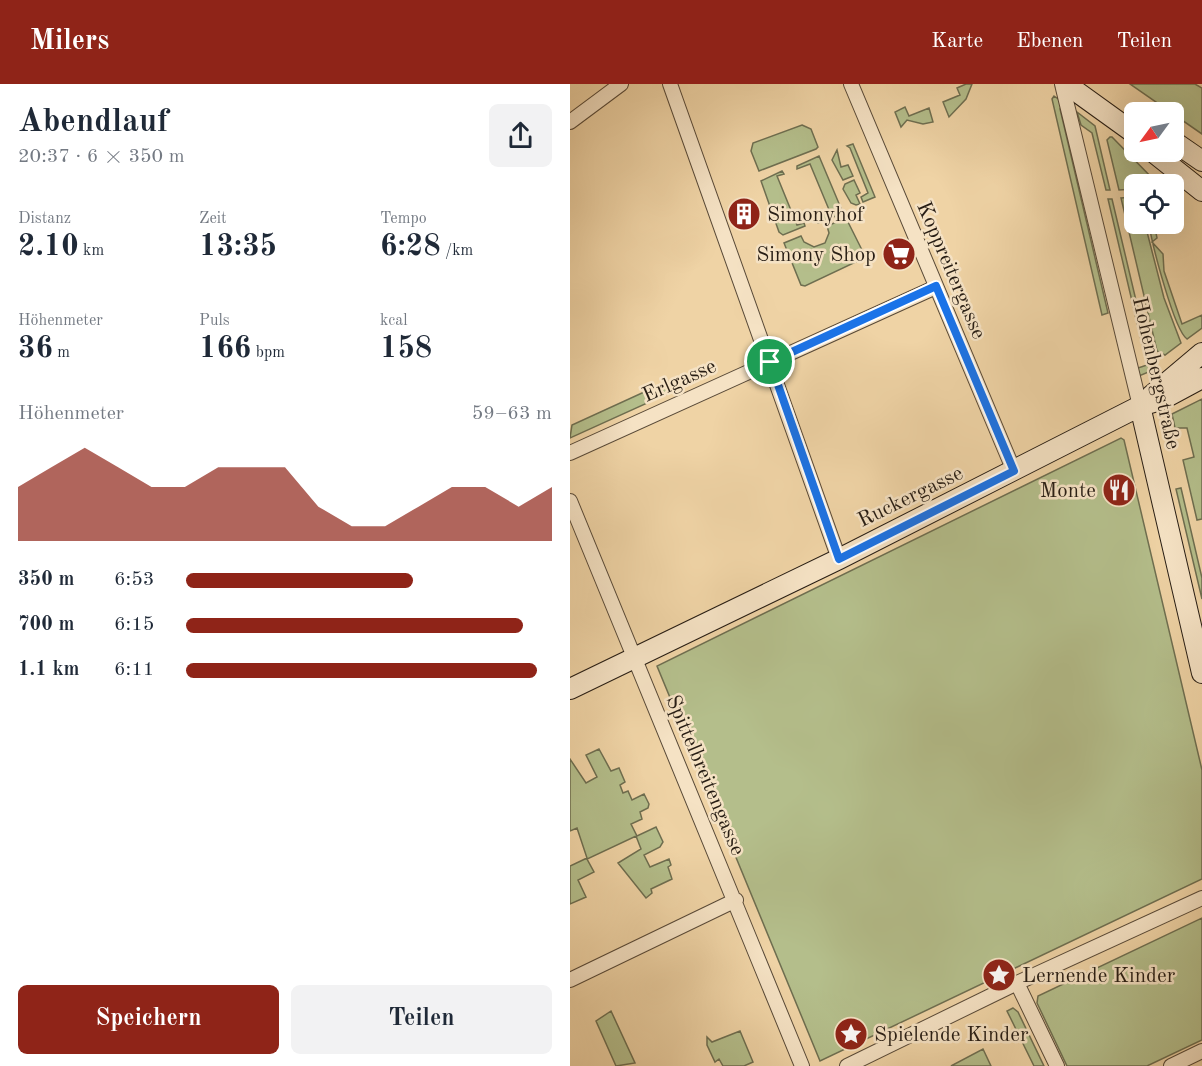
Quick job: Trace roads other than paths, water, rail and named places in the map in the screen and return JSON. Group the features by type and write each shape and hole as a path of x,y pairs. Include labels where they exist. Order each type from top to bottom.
{"main road":[{"path":"1064,84 1124,126"},
{"path":"1089,84 1124,108"},
{"path":"1184,149 1202,161"},
{"path":"1166,162 1202,191"},
{"name":"Ruckergasse","path":"1140,406 1202,353"},
{"name":"Ruckergasse","path":"570,689 839,559 1140,406 1161,400 1202,378"},
{"name":"Hohenbergstraße","path":"1140,406 1202,673"}],"street":[{"path":"570,122 621,84"},
{"path":"670,84 839,559"},
{"name":"Koppreitergasse","path":"851,84 1014,471"},
{"name":"Hohenbergstraße","path":"1064,84 1140,406"},
{"name":"Erlgasse","path":"570,453 936,286"},
{"name":"Spittelbreitengasse","path":"570,501 736,900 802,1066"},
{"path":"848,1066 1017,983 1202,898"},
{"path":"570,980 736,900"},
{"path":"1017,983 1057,1066"},
{"path":"1171,1066 1202,1051"}],"place":[{"name":"Simonyhof","path":"744,214"},
{"name":"Simony Shop","path":"899,254"},
{"name":"Monte","path":"1119,490"},
{"name":"Lernende Kinder","path":"999,975"},
{"name":"Spielende Kinder","path":"851,1034"}]}
